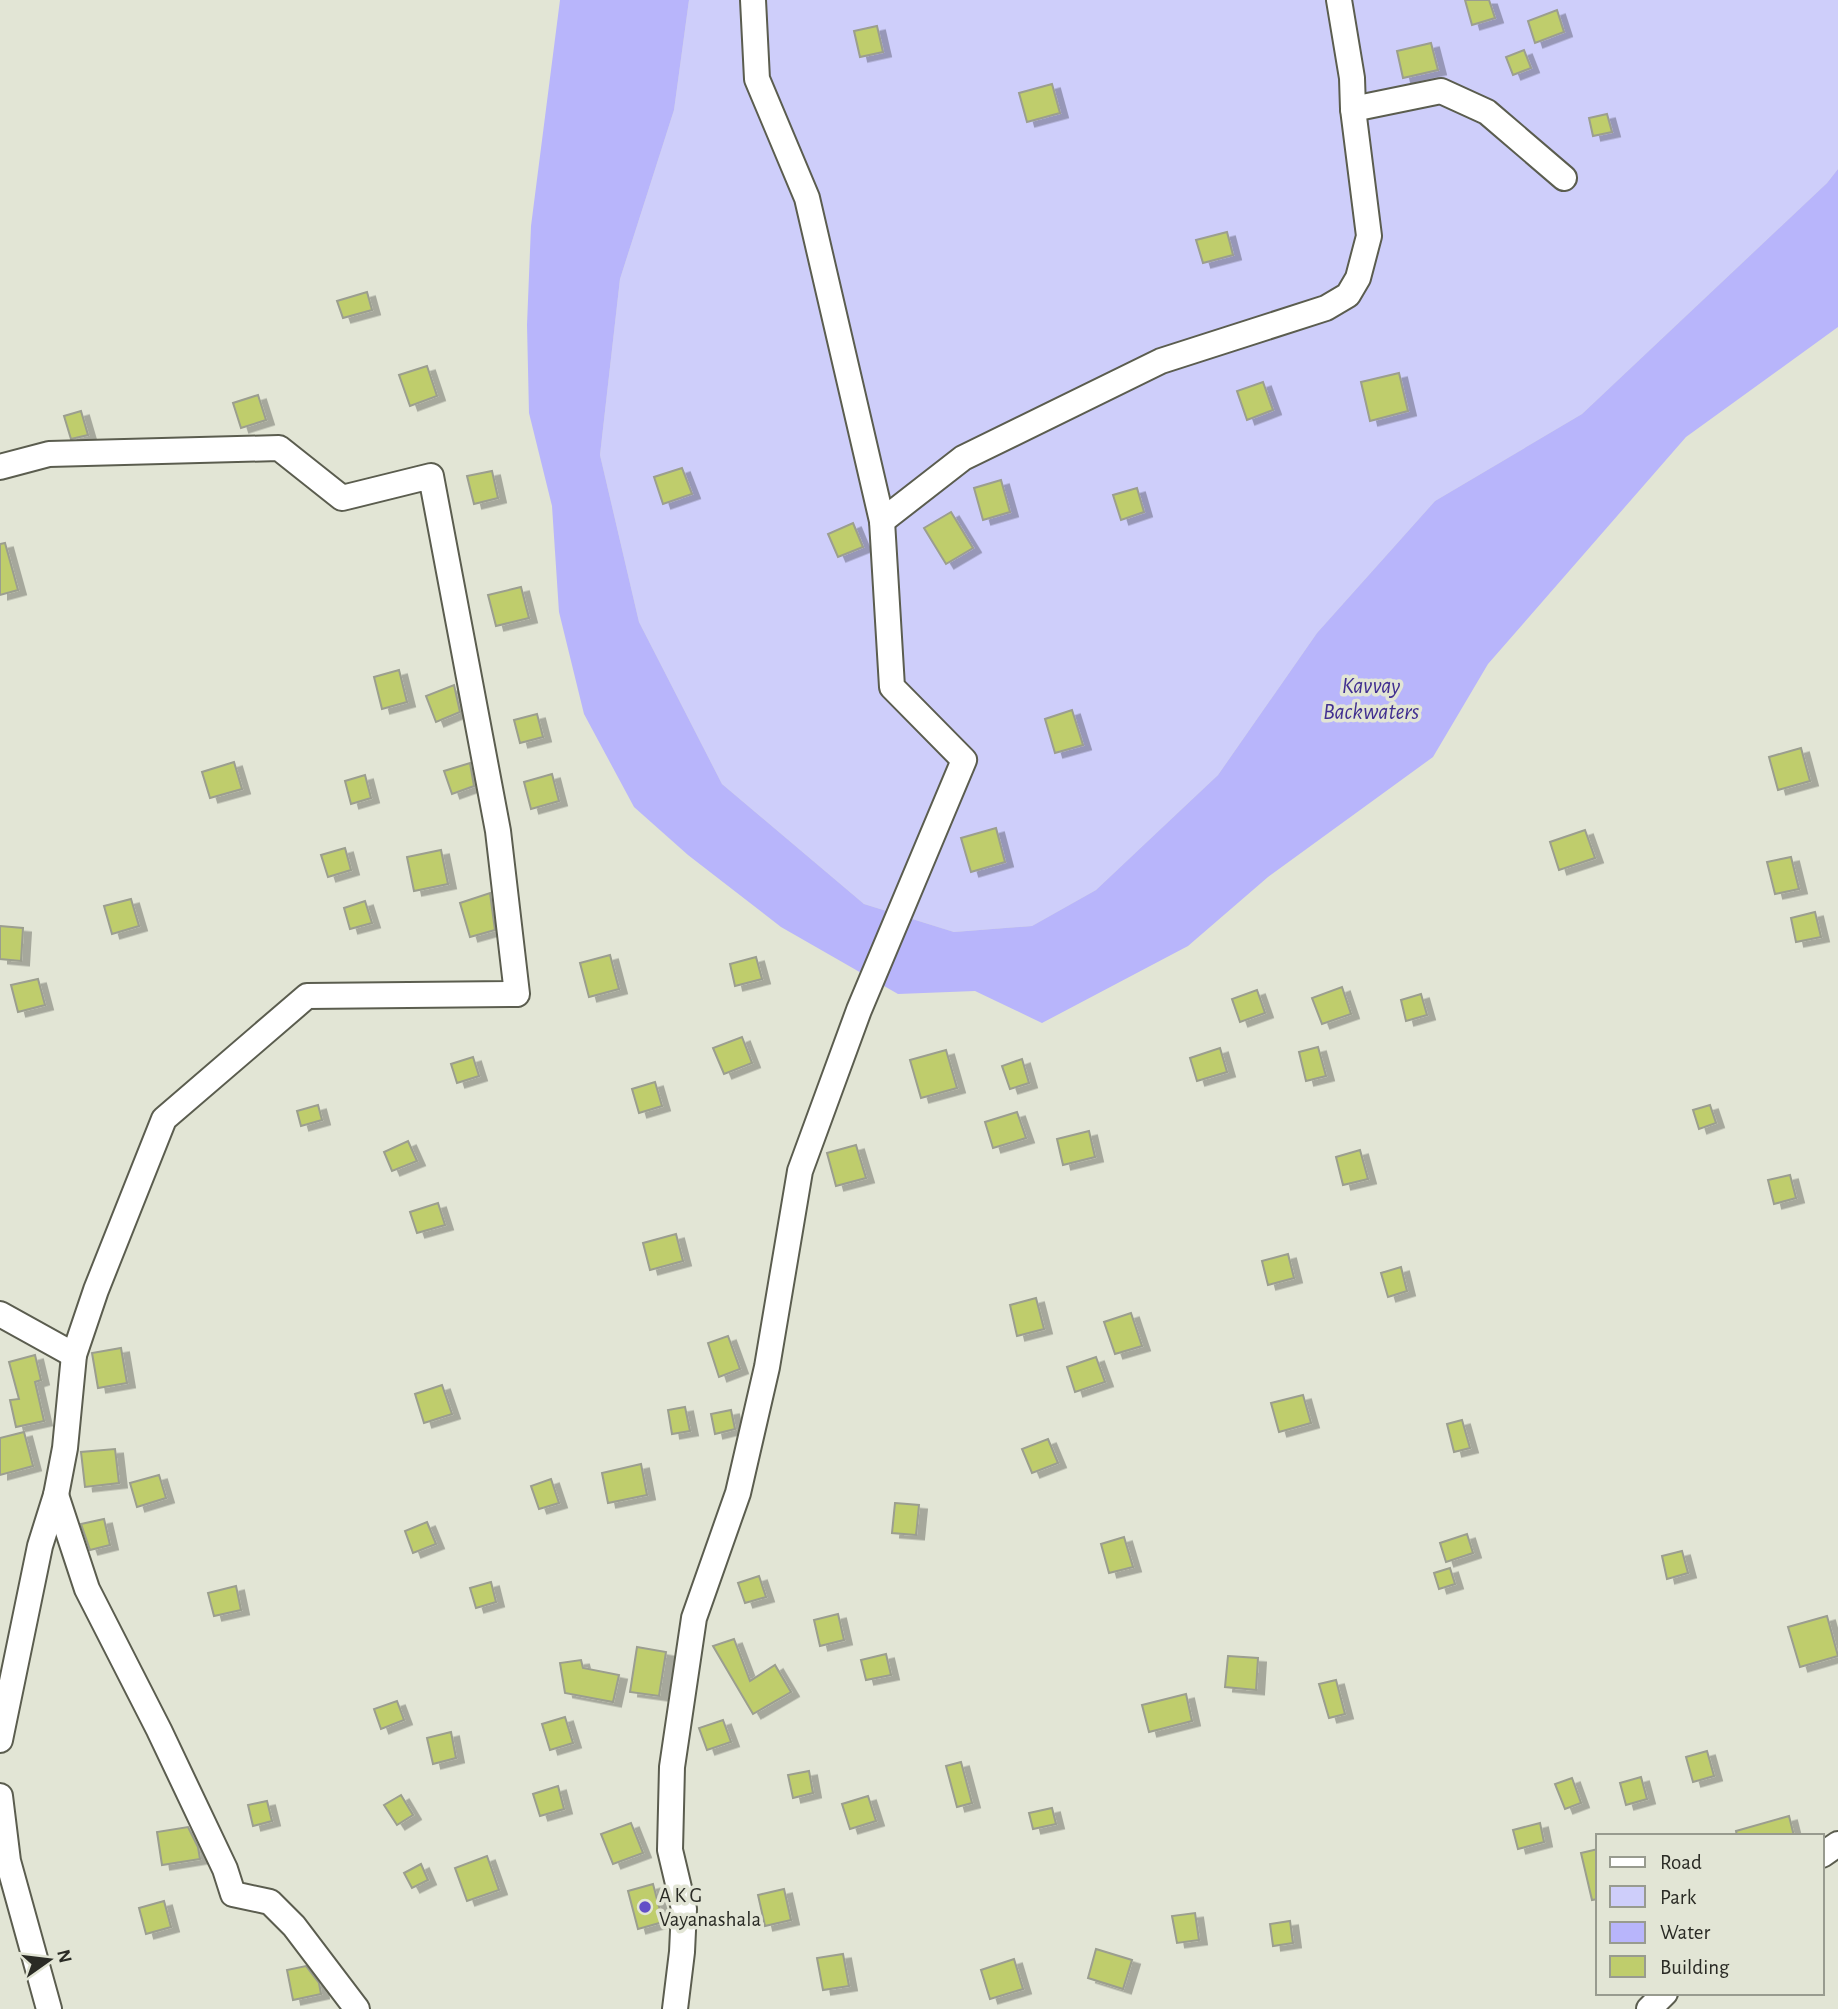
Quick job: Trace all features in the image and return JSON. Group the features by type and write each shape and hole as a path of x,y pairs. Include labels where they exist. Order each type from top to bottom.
{"street":[{"path":"675,2009 684,1909 670,1850 672,1767 694,1618 741,1480 767,1367 800,1171 859,1010 964,760 892,687 882,521 807,198 757,79 753,0"},
{"path":"882,521 963,458 1161,361 1326,308 1348,295 1358,278 1369,236 1353,109 1352,78 1339,0"},
{"path":"1353,109 1441,91 1487,112 1564,178"},
{"path":"0,467 49,454 279,448 342,498 431,476 498,831 517,994 307,996 164,1119 96,1290 74,1355 65,1448 56,1495 40,1546 0,1740"},
{"path":"0,1314 74,1355"},
{"path":"56,1495 87,1589 177,1768 225,1869 233,1894 270,1902 294,1926 357,2009"},
{"path":"0,1796 8,1861 49,2009"},
{"path":"1649,2009 1663,1995"}],"green space":[{"path":"689,0 1838,0 1838,169 1827,183 1582,414 1435,501 1317,633 1218,775 1096,890 1032,926 954,932 864,904 722,784 639,622 600,455 620,279 674,110"}],"water":[{"name":"Kavvay Backwaters","path":"560,0 689,0 674,110 620,279 600,455 639,622 722,784 864,904 954,932 1032,926 1096,890 1218,775 1317,633 1435,501 1582,414 1827,183 1838,169 1838,327 1686,437 1488,664 1433,757 1268,877 1188,946 1042,1023 975,991 898,994 781,927 688,855 634,807 584,714 559,612 552,506 529,413 527,325 531,226"}],"building":[{"path":"1465,0 1489,0 1495,18 1472,25"},
{"path":"1557,10 1564,32 1535,43 1528,21"},
{"path":"877,26 883,52 860,57 854,31"},
{"path":"1431,43 1438,70 1403,78 1397,51"},
{"path":"1524,50 1531,68 1513,75 1506,57"},
{"path":"1052,84 1060,113 1027,122 1019,93"},
{"path":"1607,114 1612,132 1593,136 1589,118"},
{"path":"1227,232 1233,255 1203,263 1196,240"},
{"path":"367,292 372,310 343,318 337,301"},
{"path":"427,366 437,396 410,406 399,375"},
{"path":"1399,373 1408,411 1370,421 1361,382"},
{"path":"1263,382 1273,410 1247,420 1237,391"},
{"path":"258,395 266,420 241,428 233,403"},
{"path":"81,411 88,435 71,439 64,416"},
{"path":"682,468 692,494 663,504 654,477"},
{"path":"492,471 498,498 474,504 467,476"},
{"path":"1001,480 1010,512 983,520 974,488"},
{"path":"1137,488 1144,512 1121,520 1113,495"},
{"path":"951,512 973,548 946,564 924,528"},
{"path":"853,523 863,547 838,557 828,534"},
{"path":"5,543 18,590 0,595 0,544"},
{"path":"521,587 529,618 496,626 488,595"},
{"path":"399,670 407,702 382,709 374,677"},
{"path":"454,685 460,712 436,722 426,696"},
{"path":"1072,710 1083,745 1055,753 1045,719"},
{"path":"537,714 543,737 520,743 514,720"},
{"path":"1801,748 1810,781 1778,790 1769,757"},
{"path":"234,762 242,789 210,798 202,772"},
{"path":"470,763 474,786 452,794 444,771"},
{"path":"552,774 559,801 531,809 524,782"},
{"path":"365,775 371,798 351,804 345,781"},
{"path":"996,828 1005,862 971,872 961,838"},
{"path":"1585,830 1595,858 1559,870 1550,842"},
{"path":"345,848 351,870 328,877 321,855"},
{"path":"441,850 448,884 414,891 407,857"},
{"path":"1791,857 1799,889 1775,894 1767,862"},
{"path":"490,893 495,930 470,937 460,903"},
{"path":"131,899 139,926 112,934 104,906"},
{"path":"365,901 372,923 350,929 344,908"},
{"path":"1815,912 1821,937 1796,942 1791,918"},
{"path":"0,926 23,928 21,961 0,959"},
{"path":"610,955 619,989 589,997 580,963"},
{"path":"756,957 762,979 735,986 730,964"},
{"path":"38,979 45,1005 18,1012 11,985"},
{"path":"1342,987 1351,1014 1322,1024 1312,998"},
{"path":"1257,990 1265,1013 1240,1022 1232,999"},
{"path":"1421,994 1427,1015 1406,1021 1401,1000"},
{"path":"742,1037 752,1063 724,1074 713,1048"},
{"path":"1318,1047 1326,1076 1306,1081 1299,1052"},
{"path":"1220,1048 1227,1072 1197,1081 1190,1058"},
{"path":"946,1050 957,1088 921,1098 910,1060"},
{"path":"473,1057 479,1076 457,1083 451,1064"},
{"path":"1022,1059 1029,1083 1010,1089 1002,1066"},
{"path":"655,1082 662,1106 639,1113 632,1089"},
{"path":"318,1105 322,1120 301,1126 297,1111"},
{"path":"1710,1105 1716,1123 1699,1129 1693,1110"},
{"path":"1017,1112 1026,1138 993,1148 985,1122"},
{"path":"1089,1131 1095,1157 1063,1165 1057,1139"},
{"path":"408,1141 417,1161 392,1171 384,1152"},
{"path":"856,1145 866,1178 836,1186 827,1153"},
{"path":"1360,1150 1368,1179 1343,1185 1336,1157"},
{"path":"1790,1175 1796,1198 1774,1204 1768,1180"},
{"path":"438,1203 445,1225 417,1233 410,1212"},
{"path":"676,1234 683,1261 650,1270 643,1243"},
{"path":"1288,1254 1294,1278 1268,1285 1262,1261"},
{"path":"1401,1267 1407,1291 1388,1297 1381,1273"},
{"path":"1036,1298 1044,1329 1017,1336 1010,1305"},
{"path":"1131,1313 1142,1346 1115,1354 1104,1322"},
{"path":"728,1336 740,1369 719,1377 708,1343"},
{"path":"121,1348 127,1383 98,1388 92,1353"},
{"path":"35,1355 41,1380 35,1382 44,1421 16,1427 10,1400 19,1399 9,1362"},
{"path":"1096,1357 1105,1382 1075,1392 1067,1367"},
{"path":"442,1385 452,1414 424,1423 415,1394"},
{"path":"1303,1395 1311,1423 1279,1432 1271,1403"},
{"path":"685,1407 690,1431 672,1434 668,1410"},
{"path":"731,1410 735,1429 715,1434 711,1414"},
{"path":"1462,1420 1470,1448 1454,1452 1447,1424"},
{"path":"24,1432 33,1466 0,1475 0,1438"},
{"path":"1048,1439 1058,1463 1032,1473 1022,1449"},
{"path":"115,1449 119,1483 85,1487 81,1452"},
{"path":"641,1464 647,1495 608,1503 602,1473"},
{"path":"159,1475 166,1498 137,1507 130,1483"},
{"path":"551,1479 559,1503 539,1509 531,1486"},
{"path":"895,1503 919,1505 916,1535 892,1533"},
{"path":"104,1519 110,1545 90,1550 81,1524"},
{"path":"427,1522 436,1544 413,1553 405,1531"},
{"path":"1467,1534 1473,1553 1446,1562 1440,1543"},
{"path":"1124,1537 1133,1567 1109,1573 1101,1544"},
{"path":"1682,1551 1688,1573 1667,1579 1662,1556"},
{"path":"1450,1568 1455,1584 1439,1589 1434,1573"},
{"path":"759,1576 766,1597 745,1603 738,1583"},
{"path":"491,1582 496,1602 476,1608 470,1588"},
{"path":"236,1586 241,1610 214,1616 208,1593"},
{"path":"838,1614 844,1640 820,1646 814,1620"},
{"path":"1827,1616 1838,1656 1800,1667 1788,1627"},
{"path":"734,1639 750,1681 775,1665 791,1692 753,1714 713,1646"},
{"path":"637,1647 666,1652 659,1696 630,1692"},
{"path":"886,1654 891,1675 866,1680 861,1660"},
{"path":"1228,1656 1258,1658 1256,1690 1225,1687"},
{"path":"581,1660 583,1668 619,1675 613,1702 565,1693 560,1663"},
{"path":"1336,1680 1345,1714 1329,1718 1319,1684"},
{"path":"1186,1694 1192,1721 1149,1732 1142,1705"},
{"path":"397,1701 404,1720 381,1729 374,1709"},
{"path":"565,1717 573,1743 550,1750 542,1724"},
{"path":"723,1720 731,1742 707,1750 699,1728"},
{"path":"451,1732 456,1758 433,1764 427,1738"},
{"path":"1707,1751 1714,1776 1693,1782 1686,1757"},
{"path":"961,1762 972,1803 957,1807 946,1766"},
{"path":"809,1771 813,1793 793,1798 788,1775"},
{"path":"1641,1777 1647,1799 1626,1805 1620,1783"},
{"path":"1572,1778 1581,1803 1565,1809 1555,1784"},
{"path":"558,1786 564,1809 540,1816 533,1794"},
{"path":"401,1795 413,1815 397,1825 384,1805"},
{"path":"868,1796 876,1821 850,1829 842,1804"},
{"path":"267,1801 272,1821 253,1826 248,1805"},
{"path":"1052,1808 1056,1824 1033,1829 1029,1813"},
{"path":"1789,1816 1794,1834 1737,1834 1736,1831"},
{"path":"631,1823 643,1853 613,1864 601,1834"},
{"path":"1540,1823 1544,1842 1518,1849 1513,1830"},
{"path":"188,1827 198,1847 200,1859 162,1865 157,1832"},
{"path":"1596,1849 1596,1899 1592,1900 1581,1853"},
{"path":"487,1856 499,1890 467,1901 455,1868"},
{"path":"421,1864 428,1880 412,1888 404,1873"},
{"name":"A K G Vayanashala","path":"653,1884 663,1922 638,1929 628,1891"},
{"path":"784,1889 791,1920 765,1926 758,1895"},
{"path":"164,1901 171,1927 146,1934 139,1908"},
{"path":"1195,1913 1199,1940 1177,1943 1172,1916"},
{"path":"1290,1921 1293,1943 1273,1946 1270,1924"},
{"path":"1096,1949 1132,1960 1123,1989 1088,1978"},
{"path":"843,1954 849,1986 823,1990 817,1958"},
{"path":"1014,1959 1023,1989 990,1999 981,1970"},
{"path":"306,1966 319,1983 321,1994 293,2000 287,1970"}],"place":[{"name":"A K G Vayanashala","path":"645,1907"}]}
